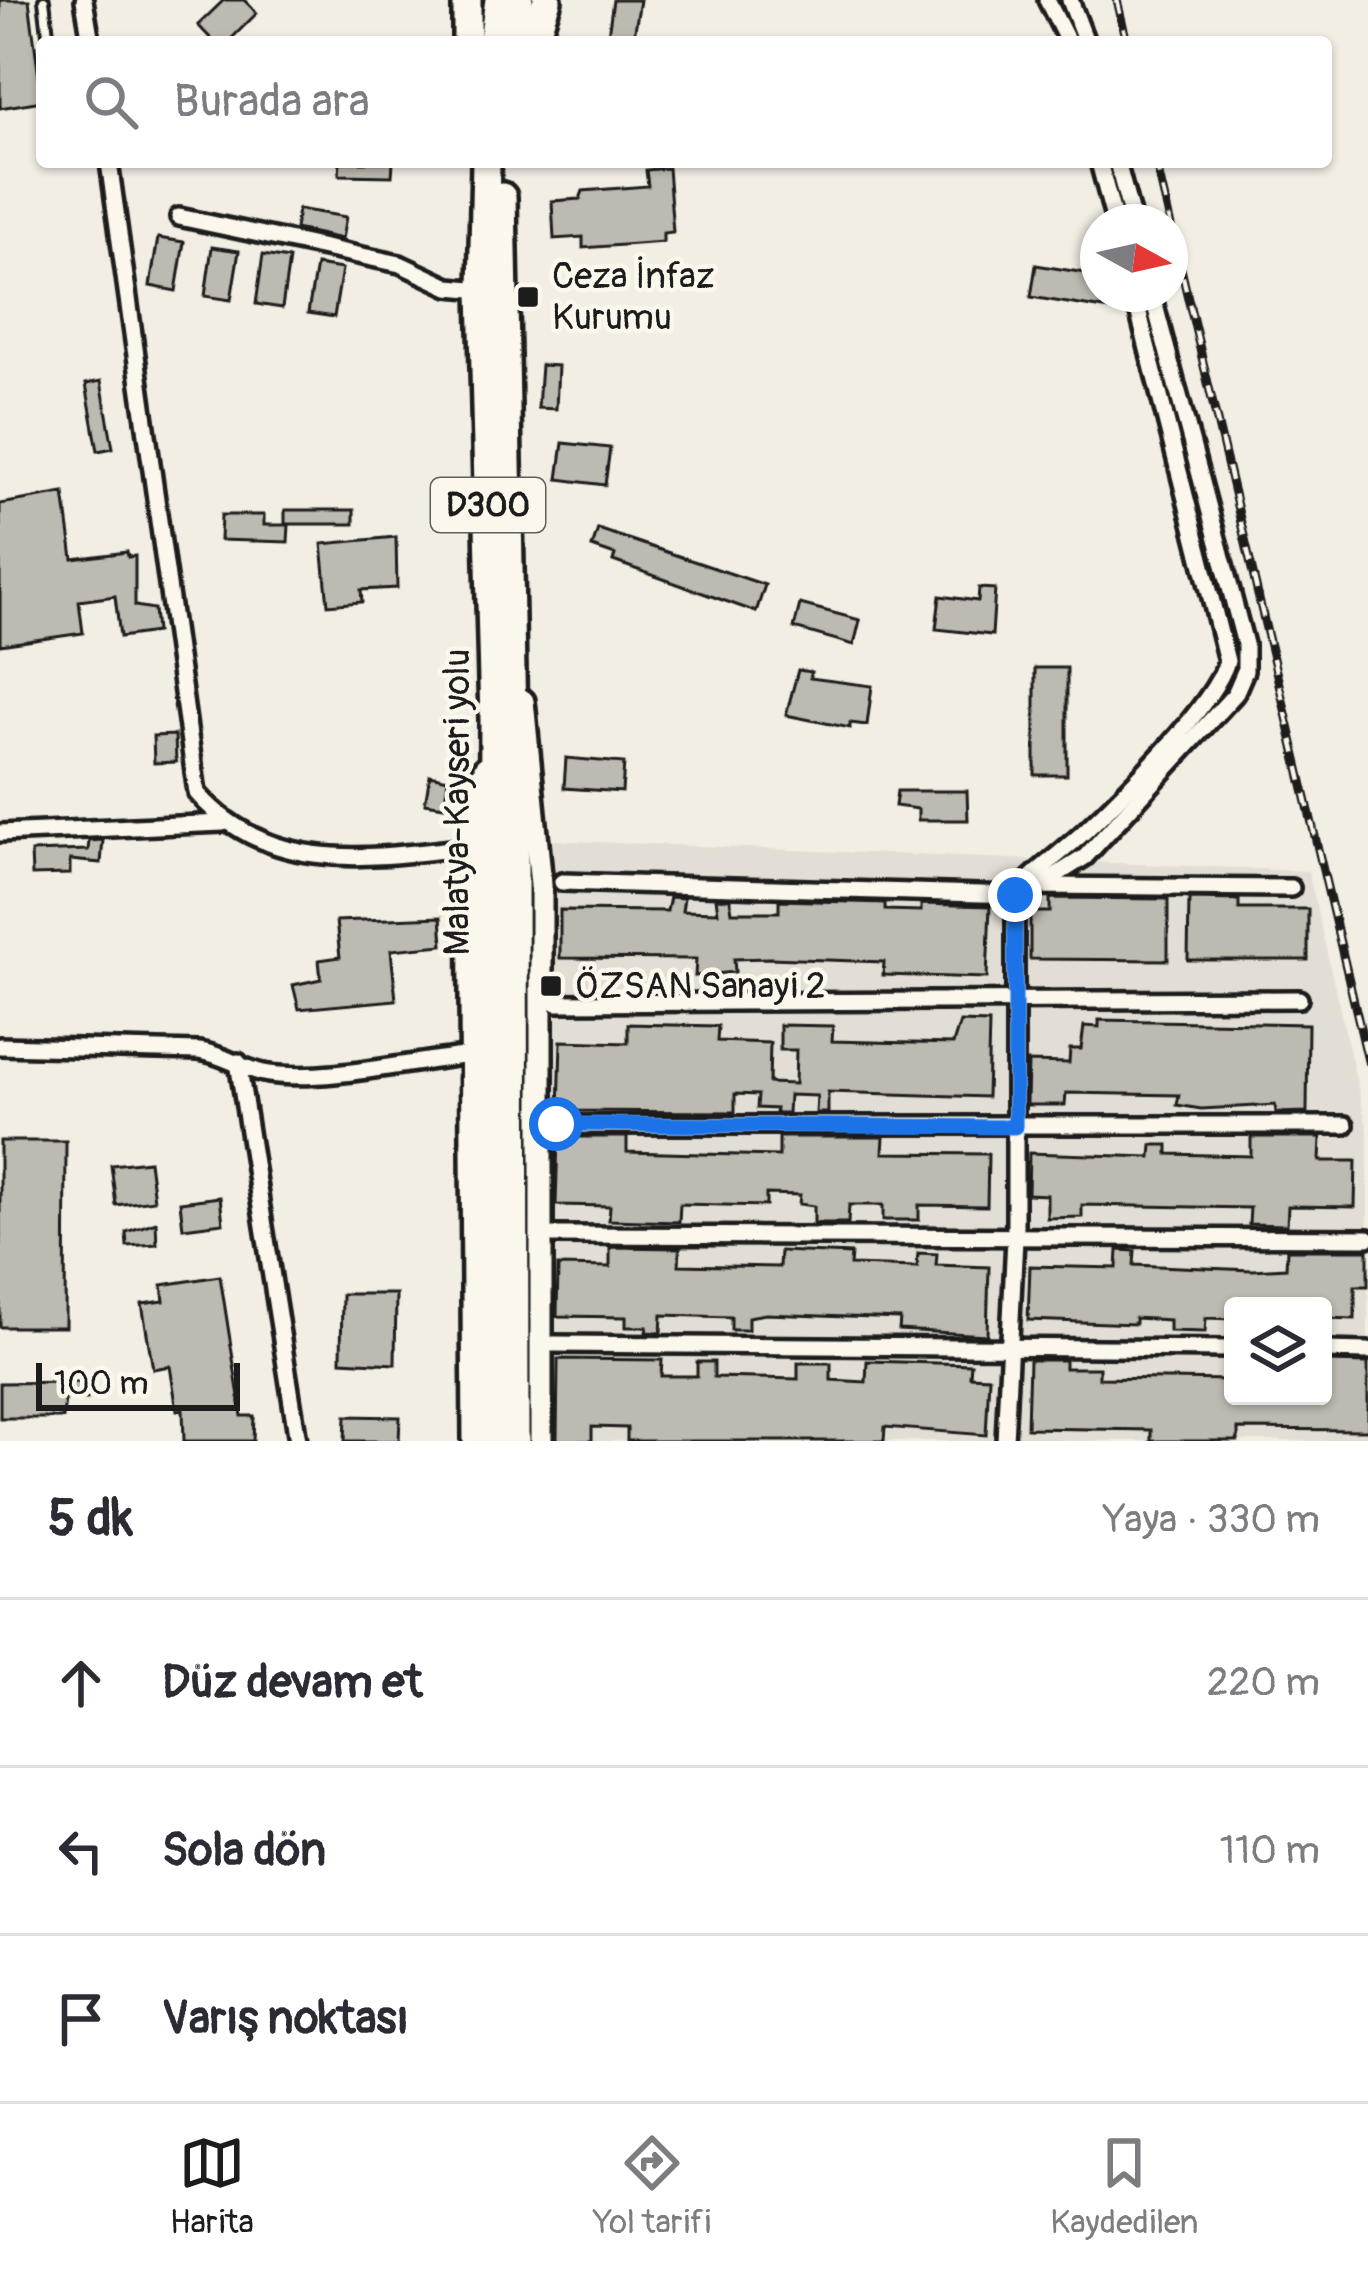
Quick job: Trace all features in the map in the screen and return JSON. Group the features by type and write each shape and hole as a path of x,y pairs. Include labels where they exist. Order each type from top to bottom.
{"highway":[{"path":"466,0 467,36"},
{"path":"494,36 499,0"},
{"path":"512,36 519,0"},
{"path":"535,36 547,0"},
{"path":"474,168 483,290"},
{"name":"Malatya-Kayseri yolu","path":"491,1441 494,720 483,290 499,168"},
{"name":"D300","path":"499,168 511,587 515,1441"}],"street":[{"path":"84,0 90,36"},
{"path":"1047,0 1065,36"},
{"path":"1070,0 1084,36"},
{"path":"110,168 158,491 187,752 197,793 223,824 275,849 297,854 392,855 470,847"},
{"path":"1102,168 1110,204"},
{"path":"1120,168 1128,204"},
{"path":"178,217 400,264 449,287 483,290"},
{"path":"1005,1441 1015,1238 1015,895 1032,874 1082,835 1200,708 1221,682 1228,661 1139,312"},
{"path":"562,882 1015,895 1040,886 1084,857 1138,804 1234,694 1245,671 1245,644 1157,312"},
{"path":"511,587 541,885 542,1441"},
{"path":"473,1441 470,847 494,720"},
{"path":"0,832 223,824"},
{"path":"1040,886 1292,889"},
{"path":"557,1003 1299,999"},
{"path":"0,1046 199,1051 286,1076 473,1054"},
{"path":"238,1062 298,1441"},
{"path":"556,1124 1345,1125"},
{"path":"553,1235 1368,1238"},
{"path":"553,1344 1224,1349"},
{"path":"1332,1350 1368,1351"}],"lane":[{"path":"44,0 48,36"}],"shaded area":[{"path":"549,840 1308,871 1368,1131 1368,1441 546,1441"}],"building":[{"path":"0,0 29,0 36,102 0,108"},
{"path":"224,0 244,0 257,13 234,36 208,36 198,25"},
{"path":"613,0 640,0 634,36 608,36"},
{"path":"340,168 393,168 392,176 339,175"},
{"path":"668,168 673,232 663,233 663,242 583,248 583,237 554,239 552,201 580,199 583,191 648,186 646,170"},
{"path":"298,209 346,217 342,239 295,229"},
{"path":"158,238 184,242 176,291 150,286"},
{"path":"212,247 239,251 231,300 205,296"},
{"path":"263,255 289,259 282,308 256,304"},
{"path":"316,265 342,269 334,317 308,313"},
{"path":"1036,265 1080,272 1080,305 1031,297"},
{"path":"541,365 558,366 556,409 538,408"},
{"path":"101,381 113,448 98,451 86,384"},
{"path":"563,443 610,448 605,485 558,479"},
{"path":"64,493 73,559 127,552 128,557 135,556 135,606 154,609 156,632 120,637 115,596 79,601 83,633 0,645 0,504"},
{"path":"285,510 354,510 354,524 285,524"},
{"path":"221,515 264,515 264,525 289,525 288,542 220,540"},
{"path":"598,529 765,585 756,612 613,561 615,555 592,547"},
{"path":"396,537 397,588 361,590 362,602 328,605 322,544"},
{"path":"979,588 995,589 992,635 936,629 940,596 978,601"},
{"path":"800,604 860,620 854,645 794,628"},
{"path":"1035,668 1067,668 1067,775 1035,775"},
{"path":"798,670 811,672 810,678 872,686 867,725 850,723 850,728 786,715"},
{"path":"175,735 176,762 154,763 153,736"},
{"path":"566,758 624,763 622,792 564,788"},
{"path":"430,775 448,779 444,806 425,803"},
{"path":"897,791 967,791 968,820 918,820 918,809 895,806"},
{"path":"103,840 101,863 70,860 70,874 32,875 31,852 88,850 89,841"},
{"path":"670,897 684,898 682,911 718,912 716,898 730,899 732,912 779,912 779,900 885,903 885,910 921,911 921,904 990,906 987,978 883,975 884,962 769,958 734,959 735,972 695,976 696,959 560,958 560,910 667,911"},
{"path":"1050,898 1168,899 1168,960 1030,959 1030,912 1050,912"},
{"path":"1189,899 1239,900 1239,909 1308,909 1308,960 1188,960"},
{"path":"441,917 443,945 391,950 396,1000 299,1009 293,985 321,979 319,960 340,957 336,921"},
{"path":"1099,1020 1308,1024 1307,1112 1276,1113 1275,1105 1201,1109 1177,1105 1179,1095 1066,1093 1065,1105 1027,1105 1028,1062 1069,1063 1070,1049 1081,1049 1084,1026 1099,1027"},
{"path":"960,1022 989,1023 987,1097 828,1092 828,1113 816,1113 817,1096 789,1095 788,1113 775,1113 776,1109 757,1108 758,1095 735,1094 735,1112 559,1111 561,1041 628,1043 628,1024 718,1026 717,1041 770,1043 769,1083 795,1084 796,1050 780,1050 780,1025 833,1026 832,1041 953,1044"},
{"path":"558,1137 627,1137 627,1152 779,1156 779,1137 884,1137 883,1153 988,1154 987,1206 919,1205 919,1220 883,1220 883,1205 849,1205 848,1223 814,1223 814,1206 799,1204 800,1195 766,1194 766,1206 680,1204 679,1222 609,1220 610,1206 556,1205"},
{"path":"1251,1137 1321,1137 1320,1161 1356,1161 1355,1207 1288,1206 1287,1225 1249,1224 1250,1208 1082,1205 1082,1217 1047,1218 1047,1195 1028,1194 1029,1153 1151,1157 1152,1145 1168,1145 1168,1154 1251,1156"},
{"path":"0,1141 66,1141 65,1327 0,1327"},
{"path":"149,1161 154,1200 116,1205 111,1165"},
{"path":"220,1197 223,1223 183,1228 180,1202"},
{"path":"156,1222 157,1244 127,1246 126,1232"},
{"path":"610,1247 680,1248 679,1265 779,1267 780,1251 851,1254 850,1265 917,1267 918,1253 937,1254 936,1265 989,1267 987,1335 899,1330 900,1319 766,1314 748,1317 748,1330 731,1330 731,1317 662,1315 661,1333 626,1327 626,1317 557,1316 558,1266 610,1267"},
{"path":"1118,1250 1135,1251 1134,1265 1252,1270 1286,1268 1287,1250 1368,1250 1368,1286 1355,1286 1355,1319 1332,1318 1332,1297 1224,1297 1224,1319 1206,1318 1205,1332 1169,1331 1169,1320 1135,1318 1135,1324 1028,1320 1030,1266 1117,1268"},
{"path":"220,1276 242,1416 254,1416 253,1441 184,1441 183,1409 177,1410 170,1366 153,1369 142,1304 164,1301 162,1285"},
{"path":"342,1294 396,1294 395,1364 341,1361"},
{"path":"558,1359 662,1360 661,1376 697,1376 697,1362 714,1362 714,1377 798,1379 798,1363 831,1363 831,1380 866,1382 867,1361 971,1364 970,1376 989,1377 986,1435 885,1427 884,1441 627,1441 627,1428 592,1427 592,1441 557,1441"},
{"path":"1029,1360 1065,1360 1065,1368 1099,1368 1099,1378 1224,1380 1224,1405 1332,1405 1332,1362 1368,1363 1368,1430 1238,1429 1238,1441 1151,1441 1151,1430 1027,1428"},
{"path":"0,1383 88,1383 87,1399 65,1398 63,1418 0,1418"},
{"path":"346,1416 400,1417 399,1441 345,1441"}],"railway":[{"path":"1117,0 1126,36"},
{"path":"1157,168 1166,204"},
{"path":"1188,298 1368,1061"}],"place":[{"name":"Ceza İnfaz Kurumu","path":"528,297"},
{"name":"ÖZSAN Sanayi 2","path":"551,986"}],"route":[{"path":"556,1124 1015,1127 1015,895"}]}
